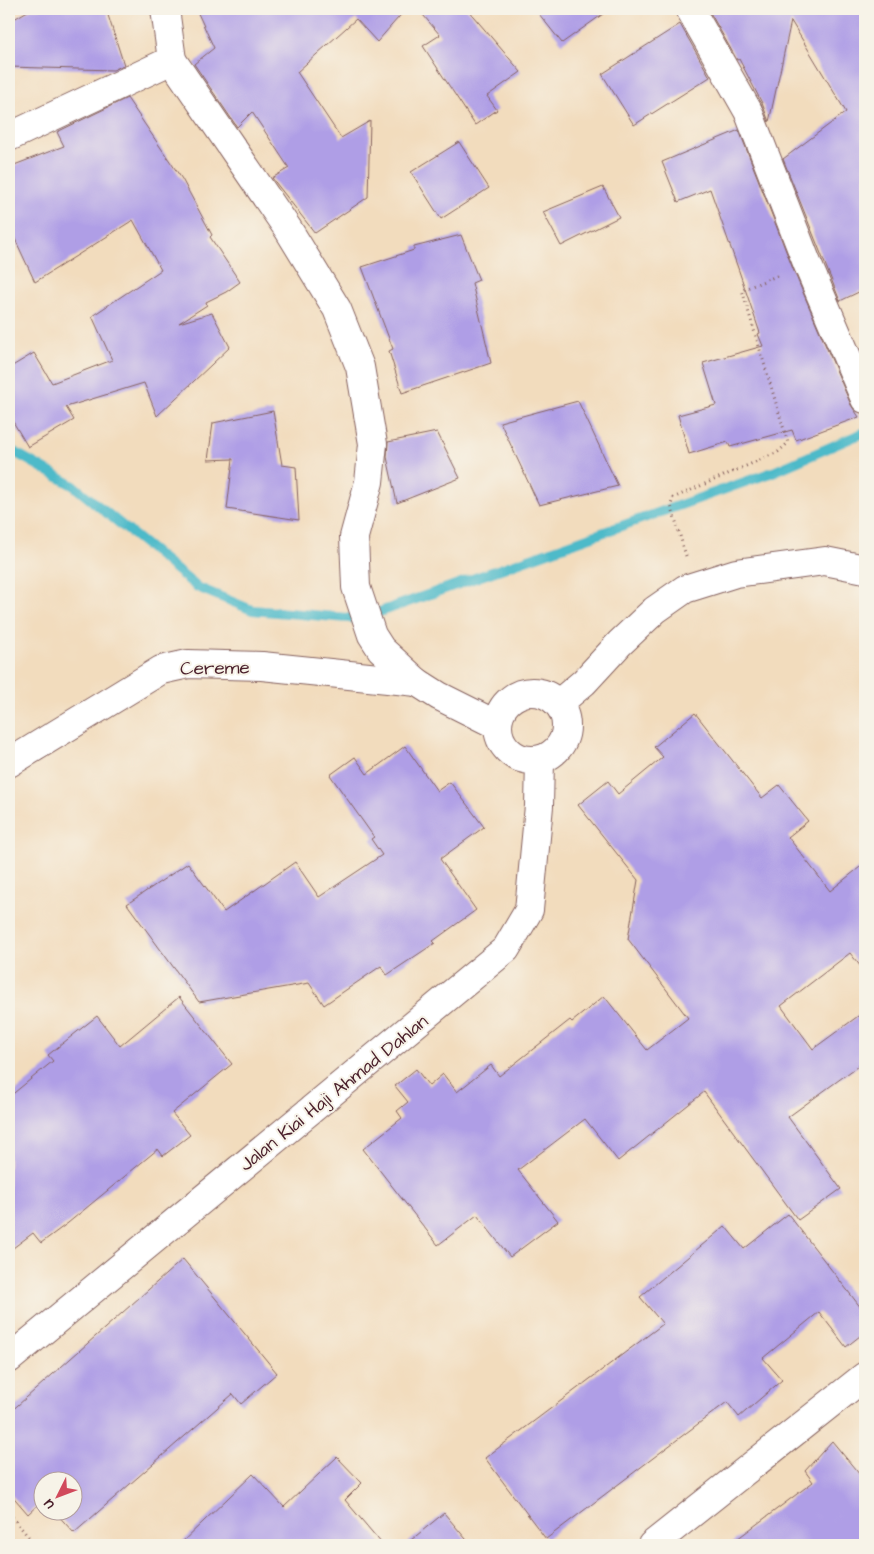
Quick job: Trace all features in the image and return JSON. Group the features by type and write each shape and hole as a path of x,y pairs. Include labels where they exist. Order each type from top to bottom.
{"street":[{"path":"165,9 172,60 288,229 337,309 360,367 373,444 369,482 354,537 356,587 372,634 381,649 417,682 438,696 498,724"},
{"path":"690,9 748,111 807,263 863,390"},
{"path":"9,137 172,60"},
{"path":"558,704 584,682 620,643 655,610 685,589 736,573 825,561 865,569"},
{"name":"Cereme","path":"13,751 161,670 188,664 298,669 417,682"},
{"path":"534,692 547,696 558,704 565,716 566,730 562,744 553,754 540,760 528,761 515,756 506,748 499,737 498,724 501,712 509,700 520,694 534,692"},
{"name":"Jalan Kiai Haji Ahmad Dahlan","path":"9,1358 506,950 529,910 539,806 540,760"},
{"path":"652,1545 865,1376"}],"path":[{"path":"683,546 671,505 673,498 778,452 788,443 742,290 807,263"},
{"path":"9,1513 35,1545"}],"building":[{"path":"31,9 106,9 124,65 113,70 9,67 9,22"},
{"path":"196,9 406,9 377,42 356,19 297,72 341,138 370,121 368,197 315,233 272,178 289,168 252,112 237,127 194,64 214,48"},
{"path":"418,9 467,9 521,72 487,96 497,110 475,125 423,46 440,35"},
{"path":"535,9 610,9 562,43"},
{"path":"708,9 865,9 865,289 840,301 783,159 846,112 791,21 769,122 762,103 739,59 737,60"},
{"path":"680,24 710,77 634,125 602,74"},
{"path":"127,98 182,179 212,235 210,237 240,282 226,292 206,302 207,305 179,323 212,313 230,347 157,416 144,383 66,407 74,420 28,447 9,415 9,368 34,353 52,383 112,360 92,316 161,270 133,220 35,282 9,226 9,167 64,146 57,132"},
{"path":"739,130 793,269 851,405 859,417 796,440 792,430 730,447 728,442 689,454 678,415 716,405 703,363 763,346 710,189 678,202 662,162"},
{"path":"459,142 489,188 441,219 411,172"},
{"path":"603,187 619,217 561,246 543,212"},
{"path":"461,235 479,280 472,283 491,363 402,393 389,351 393,349 362,267 414,250 414,247"},
{"path":"578,401 618,486 539,505 500,422"},
{"path":"273,411 282,465 296,467 299,520 227,509 233,459 208,460 213,423"},
{"path":"437,432 460,478 397,503 387,457 388,442"},
{"path":"695,713 762,798 779,785 808,821 788,837 830,891 865,863 865,972 850,953 781,1006 813,1049 865,1011 865,1061 788,1117 841,1189 798,1220 704,1092 618,1161 585,1119 518,1170 558,1221 510,1257 477,1215 438,1245 363,1149 402,1118 397,1111 408,1102 395,1086 416,1069 429,1086 443,1074 457,1092 491,1065 499,1076 570,1020 572,1022 604,996 647,1050 688,1018 628,939 638,880 578,805 608,781 618,794 663,757 654,747"},
{"path":"405,746 437,791 450,782 484,827 440,859 476,910 433,941 435,943 387,975 381,966 324,1005 309,983 199,1002 127,904 188,863 224,912 295,862 319,897 382,855 371,839 374,837 330,775 355,757 367,774"},
{"path":"179,997 232,1064 172,1113 190,1135 163,1156 158,1149 41,1243 33,1233 9,1251 9,1097 53,1061 48,1055 97,1016 120,1046"},
{"path":"788,1214 865,1313 865,1332 846,1347 819,1312 763,1358 782,1380 739,1417 727,1402 546,1539 485,1458 663,1324 640,1297 725,1226 744,1249"},
{"path":"183,1259 277,1373 241,1404 233,1394 74,1533 64,1522 82,1522 82,1472 32,1472 32,1510 28,1514 9,1492 9,1413"},
{"path":"832,1441 865,1481 865,1545 729,1545 813,1482 805,1471"},
{"path":"337,1457 362,1483 345,1500 383,1545 179,1545 253,1474 284,1507"},
{"path":"444,1513 471,1545 405,1545"}],"waterway":[{"path":"9,449 74,486 197,587 252,610 360,619 773,472 865,432"}]}
